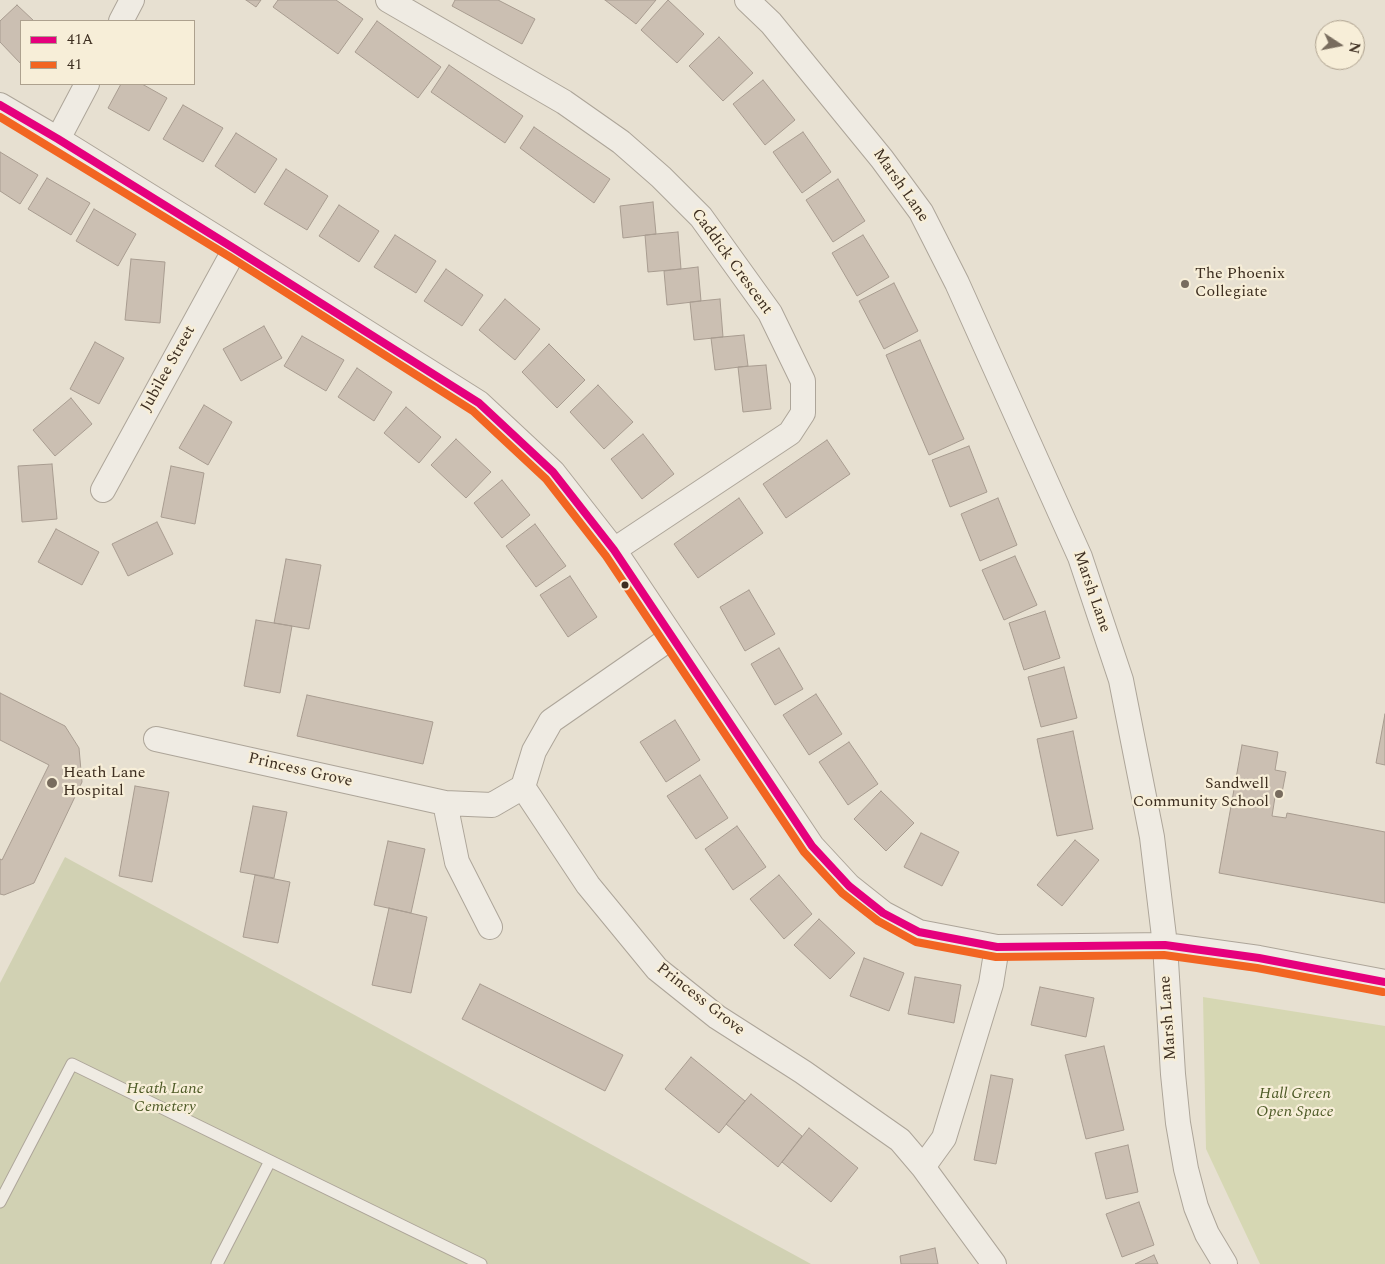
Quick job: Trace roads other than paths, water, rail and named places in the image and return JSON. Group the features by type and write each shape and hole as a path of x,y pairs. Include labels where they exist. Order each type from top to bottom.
{"street":[{"path":"122,20 132,0"},
{"name":"Caddick Crescent","path":"388,0 564,102 622,142 661,177 701,217 770,313 803,381 803,413 790,433 614,550"},
{"name":"Marsh Lane","path":"747,0 771,23 882,159 922,212 957,284 1076,548 1120,680 1152,837 1164,945 1173,1074 1178,1122 1186,1168 1196,1207 1207,1234 1225,1264"},
{"path":"58,139 86,85"},
{"path":"0,105 235,248 479,403 553,472 614,550 812,846 849,886 883,913 919,932 997,946 1164,945 1259,958 1385,982"},
{"name":"Jubilee Street","path":"103,490 235,248"},
{"path":"522,787 534,751 551,722 672,637"},
{"name":"Princess Grove","path":"156,739 445,803 492,805 522,787 588,885 657,969 717,1017 803,1072 900,1140 923,1167 994,1264"},
{"path":"445,803 457,862 490,928"},
{"path":"923,1167 944,1138 991,984 997,946"}],"lane":[{"path":"0,1202 72,1064 481,1264"},
{"path":"217,1264 270,1161"}],"place":[{"name":"The Phoenix Collegiate","path":"1185,284"},
{"name":"Heath Lane Hospital","path":"52,783"},
{"name":"Sandwell Community School","path":"1279,794"}],"park label":[{"name":"Heath Lane Cemetery","path":"165,1099"},
{"name":"Hall Green Open Space","path":"1295,1104"}]}
